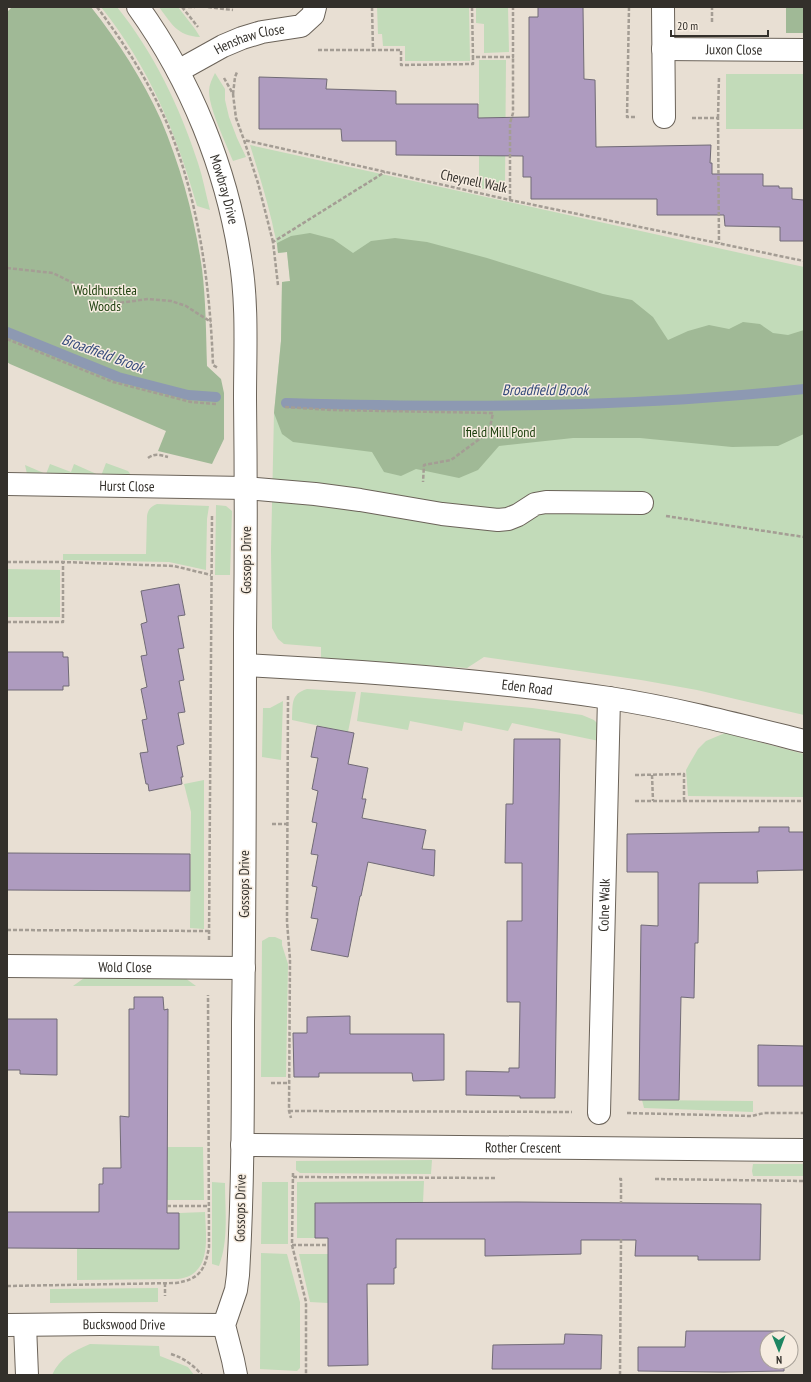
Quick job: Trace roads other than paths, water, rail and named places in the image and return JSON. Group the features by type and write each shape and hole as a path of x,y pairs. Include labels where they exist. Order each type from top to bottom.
{"street":[{"name":"Mowbray Drive","path":"138,7 178,71 203,125 226,192 234,224 244,297 245,383"},
{"name":"Henshaw Close","path":"178,71 223,46 242,38 262,32 301,26 313,15 316,7"},
{"path":"663,7 664,117"},
{"name":"Juxon Close","path":"663,49 804,50"},
{"name":"Gossops Drive","path":"224,1325 236,1290 238,1275 242,1145 246,488 245,383"},
{"name":"Hurst Close","path":"8,484 246,488 314,494 442,514 498,520 508,519 535,504 546,502 642,503"},
{"name":"Eden Road","path":"245,665 352,670 468,681 610,698 701,716 804,741"},
{"name":"Colne Walk","path":"599,1113 606,802 610,698"},
{"name":"Wold Close","path":"7,966 244,968"},
{"name":"Rother Crescent","path":"242,1145 293,1144 804,1150"},
{"name":"Buckswood Drive","path":"27,1375 16,1325 224,1325"},
{"path":"224,1325 234,1360 236,1375"}],"waterway":[{"name":"Broadfield Brook","path":"7,332 118,377 188,395 216,397"},
{"name":"Broadfield Brook","path":"286,403 415,406 545,405 675,400 804,389"}],"park label":[{"name":"Woldhurstlea Woods","path":"105,298"},
{"name":"Ifield Mill Pond","path":"499,432"}]}
